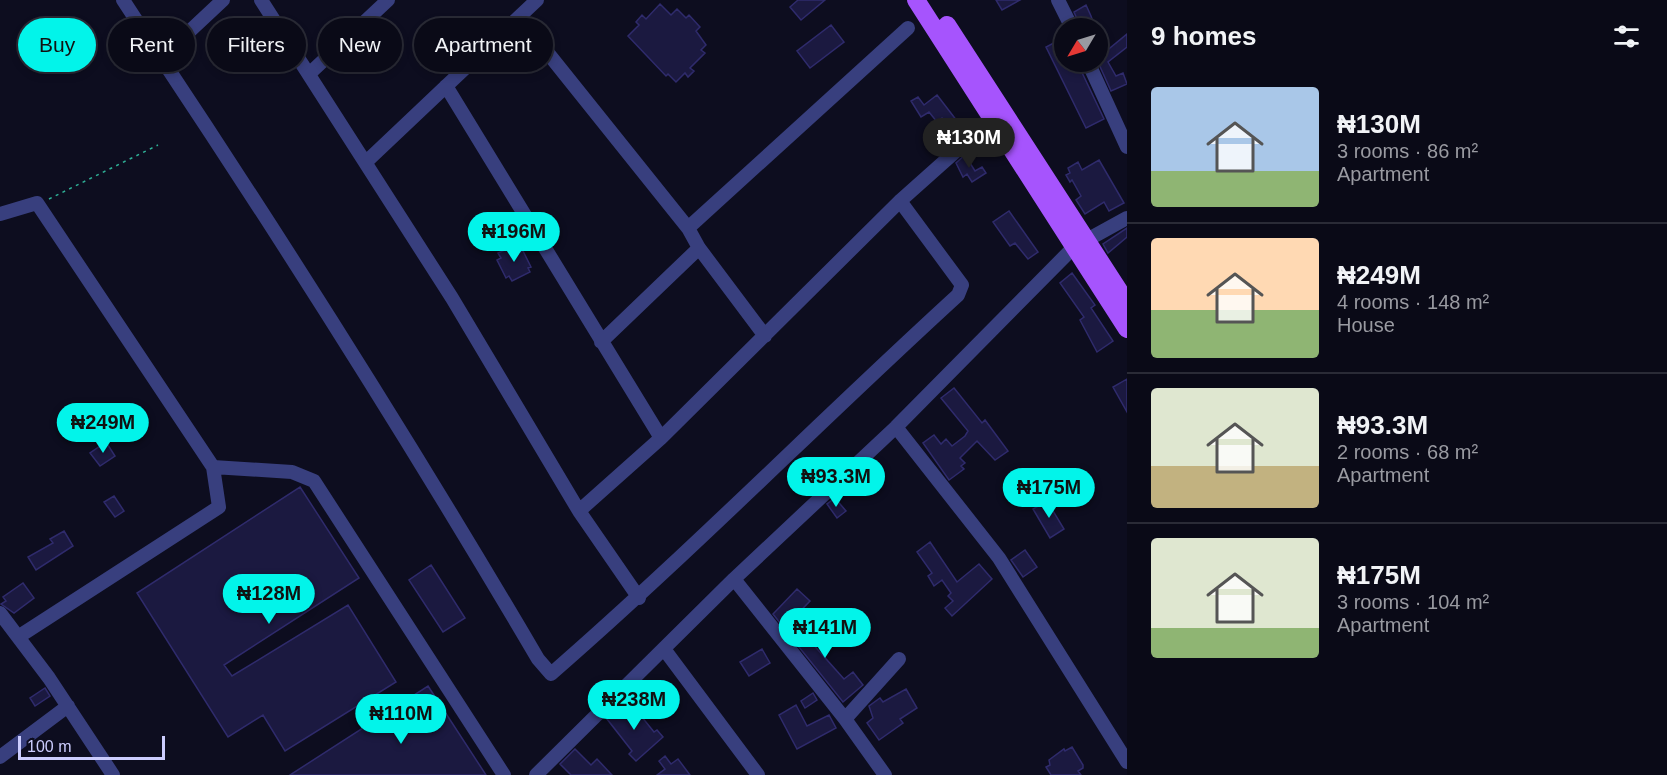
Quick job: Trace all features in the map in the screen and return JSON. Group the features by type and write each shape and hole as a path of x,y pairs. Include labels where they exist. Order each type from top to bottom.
{"main road":[{"path":"916,0 1081,243 1127,303"},
{"path":"931,0 1081,243 1127,329"}],"street":[{"path":"123,0 135,18"},
{"path":"195,26 223,0"},
{"path":"261,0 452,298 579,511 639,598"},
{"path":"309,74 388,0"},
{"path":"366,162 537,0"},
{"path":"1058,0 1067,18"},
{"path":"519,17 688,228 699,248 765,336"},
{"path":"688,228 908,28"},
{"path":"170,72 258,204 454,517 538,659 551,674 639,598 854,390 958,295 962,285 900,201"},
{"path":"1093,72 1127,147"},
{"path":"446,86 661,438"},
{"path":"579,511 661,438 900,201 974,135"},
{"path":"0,214 37,203 213,467 219,507 18,637"},
{"path":"536,775 734,579 896,427 1081,243 1127,218"},
{"path":"601,342 699,248"},
{"path":"896,427 999,558 1127,762"},
{"path":"213,467 292,472 314,481 504,775"},
{"path":"734,579 844,718 885,775"},
{"path":"0,613 68,706 113,775"},
{"path":"664,649 758,775"},
{"path":"844,718 899,659"},
{"path":"0,757 68,706"},
{"path":"547,764 557,775"}],"path":[{"path":"37,203 158,145"}],"building":[{"path":"798,0 825,0 801,20 790,7"},
{"path":"996,0 1020,0 1002,10"},
{"path":"660,4 671,15 677,9 686,18 689,15 700,27 696,31 706,45 701,50 705,53 690,68 694,71 688,77 685,73 676,82 668,74 666,76 628,36 639,25 636,22 642,15 646,19"},
{"path":"1086,5 1092,18 1077,18 1074,12"},
{"path":"831,25 844,42 810,68 797,51"},
{"path":"1127,34 1127,47 1108,62 1108,50"},
{"path":"1054,43 1054,63 1046,47"},
{"path":"1108,62 1116,76 1123,73 1127,84 1111,91 1102,72 1108,72"},
{"path":"1058,72 1082,72 1104,119 1086,128"},
{"path":"937,95 964,130 955,135 942,118 937,122 929,112 921,117 911,101 918,97 924,105"},
{"path":"965,155 975,171 982,167 986,173 972,182 967,174 963,177 956,163"},
{"path":"1099,160 1124,203 1109,211 1104,202 1085,214 1076,200 1081,196 1072,180 1070,182 1066,175 1070,173 1068,168 1078,162 1082,170"},
{"path":"1009,211 1038,252 1028,259 1015,243 1010,246 993,222"},
{"path":"1127,228 1127,237 1108,253 1103,244"},
{"path":"511,247 512,250 517,247 520,252 523,251 531,267 528,268 530,272 512,281 509,276 506,278 497,260 501,258 498,253"},
{"path":"1072,273 1095,305 1091,308 1113,341 1097,352 1080,320 1084,317 1060,283"},
{"path":"1127,379 1127,412 1113,387"},
{"path":"954,388 982,423 985,420 1008,451 995,460 977,441 960,458 965,463 961,466 964,469 949,480 923,443 934,435 941,444 946,439 952,446 968,431 941,398"},
{"path":"106,442 115,456 100,466 90,453"},
{"path":"300,487 359,578 224,665 232,676 348,605 396,682 285,751 263,715 228,737 137,593"},
{"path":"114,496 124,511 115,517 104,502"},
{"path":"835,498 846,511 837,518 827,504"},
{"path":"1047,501 1064,529 1050,538 1033,509"},
{"path":"64,531 73,546 36,570 28,557 53,543 50,539"},
{"path":"930,542 957,582 979,564 992,579 952,616 945,608 953,601 948,596 951,593 942,580 934,586 928,576 932,573 917,552"},
{"path":"1025,550 1037,567 1023,577 1011,560"},
{"path":"431,565 465,618 443,632 409,580"},
{"path":"23,583 34,598 14,613 1,604 6,601 3,597"},
{"path":"797,589 810,601 784,628 773,614"},
{"path":"820,613 830,626 811,642 844,679 853,672 863,685 843,702 791,637"},
{"path":"762,649 770,663 749,676 740,662"},
{"path":"428,686 486,775 290,775"},
{"path":"45,688 50,696 35,706 30,698"},
{"path":"906,689 917,708 900,719 903,723 879,740 867,723 873,718 869,706 880,698 883,702"},
{"path":"813,693 817,700 805,708 801,701"},
{"path":"629,701 654,732 657,730 663,737 636,761 629,754 632,751 607,719"},
{"path":"796,705 807,726 829,715 836,728 797,749 779,715"},
{"path":"1072,747 1083,765 1083,768 1078,771 1081,775 1051,775 1046,767 1050,765 1049,760 1064,749 1065,751"},
{"path":"575,749 591,765 597,759 612,775 571,775 560,764"},
{"path":"665,756 671,764 678,759 690,775 657,775 665,769 659,761"}]}
